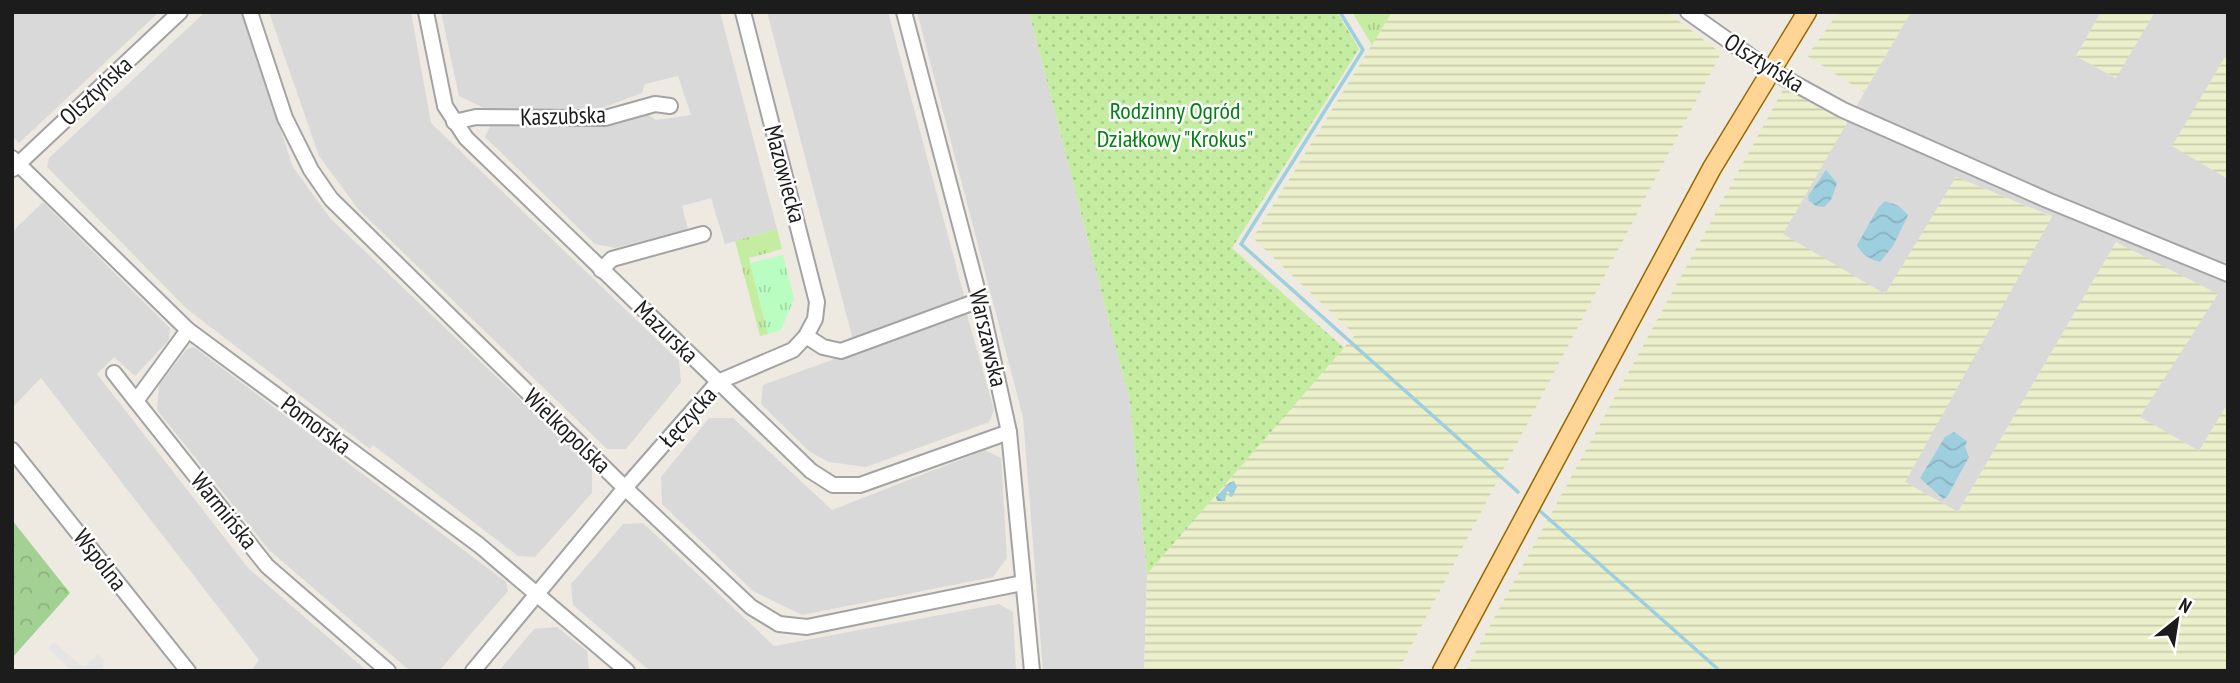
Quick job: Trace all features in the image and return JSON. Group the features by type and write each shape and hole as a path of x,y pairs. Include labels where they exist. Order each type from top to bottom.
{"main road":[{"path":"1442,671 1712,167 1807,12"}],"street":[{"name":"Olsztyńska","path":"15,164 180,12"},
{"name":"Wielkopolska","path":"250,12 285,118 311,170 331,199 625,488 751,607 779,624 807,627 1022,583"},
{"name":"Mazurska","path":"426,12 445,106 466,138 811,471 833,485 860,485 1009,432"},
{"name":"Mazowiecka","path":"743,12 817,302 815,319 806,336"},
{"name":"Warszawska","path":"904,12 980,300 1009,432 1032,671"},
{"name":"Olsztyńska","path":"1688,12 1770,70 1843,110 2047,200 2228,274"},
{"name":"Kaszubska","path":"454,122 476,117 605,118 655,104 670,106"},
{"name":"Pomorska","path":"15,164 188,330 479,545 538,595 610,665 627,671"},
{"path":"601,270 612,259 703,234"},
{"path":"806,336 823,347 841,351 980,300"},
{"path":"136,401 188,330"},
{"name":"Łęczycka","path":"472,671 625,488 718,382 793,350 806,336"},
{"name":"Warmińska","path":"114,373 267,566 388,671"},
{"name":"Wspólna","path":"12,450 188,671"}],"shaded area":[{"path":"12,12 159,12 19,143 12,136"},
{"path":"205,12 241,12 293,167 330,218 592,468 592,493 535,557 518,556 373,445 370,449 187,309 47,167 49,158"},
{"path":"269,12 411,12 431,123 679,361 681,382 626,449 607,449 358,209 319,156"},
{"path":"441,12 720,12 777,229 725,244 711,198 682,206 688,229 615,248 595,244 485,137 492,122 602,124 648,114 656,120 691,115 678,76 645,84 642,93 602,108 484,108 459,96"},
{"path":"767,12 888,12 965,299 853,340"},
{"path":"917,12 1029,12 1130,402 1147,574 1144,671 1043,671 1023,417"},
{"path":"1911,12 2101,12 2076,56 2115,78 2155,12 2228,12 2228,52 2173,146 2228,179 2228,403 2199,451 2139,418 2116,242 1958,512 1905,482 2052,216 1956,177 1886,295 1782,234"},
{"path":"43,202 170,328 169,340 135,376 114,357 97,374 248,568 367,671 251,671 259,660 41,378 12,408 12,232"},
{"path":"966,311 994,410 989,422 866,467 829,462 810,452 761,404 763,385"},
{"path":"194,347 506,582 508,591 439,671 410,671 269,550 157,410 159,385 187,349"},
{"path":"709,418 733,418 832,510 985,450 1001,458 1007,558 993,577 802,615 753,591 662,504 661,477"},
{"path":"643,523 774,646 999,604 1013,612 1016,671 650,671 573,605 571,584 623,524"},
{"path":"557,627 587,651 589,671 499,671 534,629"},
{"path":"54,642 81,666 86,666 98,654 104,661 102,671 72,671 48,648"}],"green space":[{"name":"Rodzinny Ogród Działkowy \"Krokus\"","path":"1029,12 1337,12 1359,49 1232,248 1344,348 1147,574 1130,402"},
{"path":"1352,12 1392,12 1372,45"},
{"path":"1392,12 1667,12 1721,53 1398,671 1144,671 1147,574 1355,335 1253,238"},
{"path":"1839,12 1911,12 1864,92 1807,56"},
{"path":"2101,12 2155,12 2116,78 2076,56"},
{"path":"2228,52 2228,179 2172,146"},
{"path":"1784,88 1847,123 1783,234 1885,294 1956,177 2052,217 1905,482 1958,512 2116,242 2218,294 2140,417 2199,451 2228,403 2228,671 1465,671"},
{"path":"777,229 782,249 749,258 768,334 760,336 735,241"},
{"path":"783,255 794,299 781,330 768,334 750,263"},
{"path":"12,520 70,593 12,658"}],"water":[{"path":"1826,170 1837,183 1831,200 1824,207 1816,206 1809,201 1808,196"},
{"path":"1885,201 1899,206 1908,215 1893,246 1880,262 1866,256 1857,245 1878,208"},
{"path":"1954,432 1967,441 1965,447 1969,457 1947,497 1943,499 1920,478 1945,437"},
{"path":"1234,481 1237,487 1232,497 1227,491 1225,501 1217,501 1216,497"}],"waterway":[{"path":"1340,12 1363,50 1241,244 1518,492"},
{"path":"1540,511 1720,671"}]}
